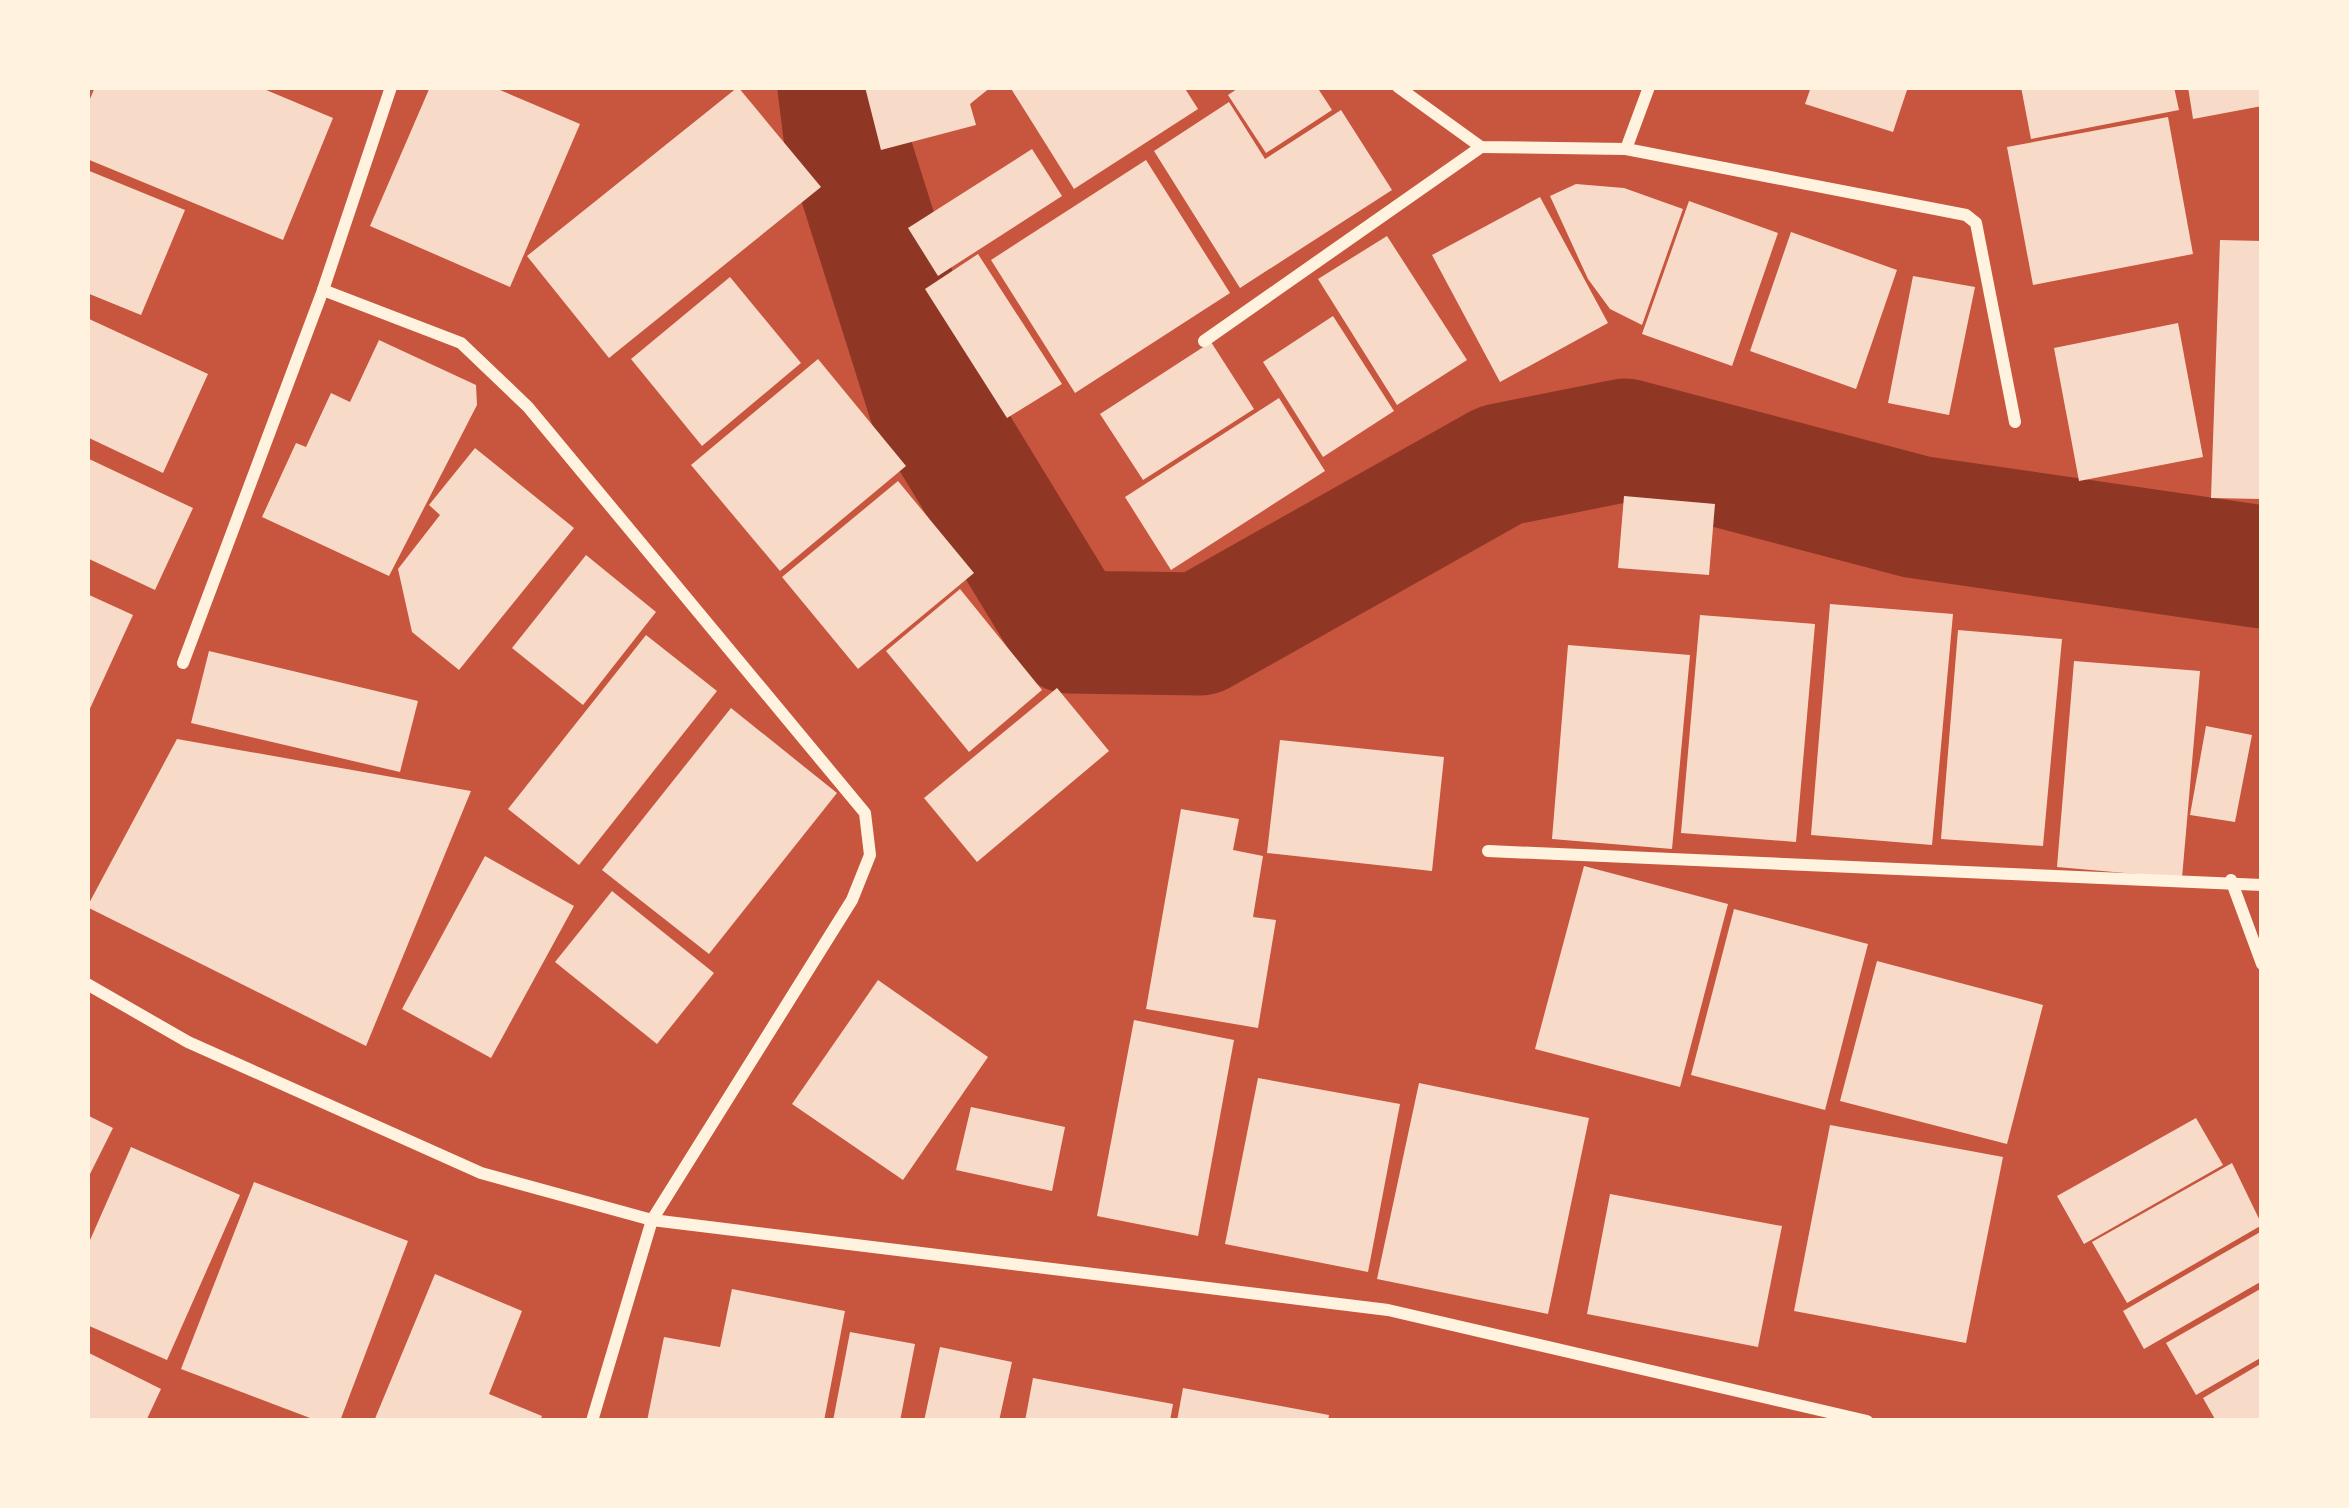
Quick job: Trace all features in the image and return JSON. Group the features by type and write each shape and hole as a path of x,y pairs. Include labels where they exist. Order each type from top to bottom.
{"street":[{"path":"183,663 323,290 392,87"},
{"path":"1399,87 1481,147 1626,149 1966,215 1976,223 2015,422"},
{"path":"1626,149 1648,87"},
{"path":"1204,341 1481,147"},
{"path":"323,290 460,343 528,407 865,813 870,855 852,900 652,1220 592,1421"},
{"path":"1488,850 2262,885"},
{"path":"2231,880 2262,964"},
{"path":"87,984 188,1042 482,1172 652,1220 1388,1310 1867,1421"}],"building":[{"path":"95,87 259,87 333,118 283,240 87,159 87,106"},
{"path":"430,87 493,87 580,124 510,287 370,226"},
{"path":"738,87 821,187 609,358 527,256"},
{"path":"865,87 991,87 970,104 976,125 881,150"},
{"path":"1010,87 1184,87 1198,109 1074,189"},
{"path":"1240,87 1317,87 1332,110 1266,153 1228,95"},
{"path":"1811,87 1908,87 1893,132 1805,104"},
{"path":"2021,87 2174,87 2179,110 2031,139"},
{"path":"2188,87 2262,87 2262,106 2193,119"},
{"path":"1229,102 1265,159 1341,110 1392,190 1240,288 1154,151"},
{"path":"2168,117 2193,254 2033,285 2007,147"},
{"path":"1032,149 1062,196 938,276 908,228"},
{"path":"1146,160 1230,293 1075,393 991,260"},
{"path":"87,170 185,210 141,315 87,293"},
{"path":"1576,184 1624,188 1683,209 1642,325 1610,309 1588,279 1550,196"},
{"path":"1540,197 1608,323 1500,382 1432,255"},
{"path":"1689,201 1778,233 1732,366 1642,334"},
{"path":"1791,232 1897,270 1856,389 1750,351"},
{"path":"1387,236 1467,360 1397,405 1318,279"},
{"path":"2220,240 2262,241 2262,499 2211,498"},
{"path":"978,254 1062,384 1007,418 925,289"},
{"path":"1913,276 1975,287 1949,415 1888,403"},
{"path":"730,277 801,363 702,446 631,359"},
{"path":"1333,316 1394,411 1323,457 1263,362"},
{"path":"87,318 208,374 163,473 87,437"},
{"path":"2178,323 2203,457 2079,481 2054,348"},
{"path":"379,340 476,385 477,405 389,576 262,517 296,443 306,447 331,393 350,402"},
{"path":"1211,342 1254,409 1143,480 1100,414"},
{"path":"818,359 906,466 780,571 691,465"},
{"path":"1279,398 1325,471 1171,570 1125,497"},
{"path":"475,448 574,528 459,670 412,632 398,569 440,515 429,505"},
{"path":"87,458 193,508 155,590 87,558"},
{"path":"898,481 974,573 858,669 782,577"},
{"path":"1624,496 1715,504 1709,575 1618,568"},
{"path":"586,555 656,612 583,705 512,648"},
{"path":"960,589 1042,690 969,752 886,651"},
{"path":"87,594 133,615 87,715"},
{"path":"1830,604 1953,614 1932,845 1811,835"},
{"path":"1700,615 1815,624 1796,842 1681,833"},
{"path":"1958,630 2062,639 2043,846 1941,839"},
{"path":"646,635 717,691 579,865 508,809"},
{"path":"1568,645 1690,655 1672,849 1552,839"},
{"path":"209,651 418,701 400,772 191,723"},
{"path":"2074,661 2200,671 2182,878 2057,867"},
{"path":"1057,688 1109,751 977,862 924,798"},
{"path":"731,708 837,793 709,954 602,870"},
{"path":"2206,726 2252,735 2235,822 2190,815"},
{"path":"177,739 471,791 366,1046 87,907"},
{"path":"1280,740 1444,757 1432,871 1267,853"},
{"path":"1181,809 1239,819 1233,850 1263,856 1253,917 1276,920 1258,1028 1146,1009"},
{"path":"485,856 574,906 491,1058 402,1009"},
{"path":"1584,866 1728,904 1680,1087 1535,1049"},
{"path":"612,891 714,973 657,1044 555,962"},
{"path":"1734,909 1868,944 1825,1110 1691,1075"},
{"path":"1877,961 2043,1005 2007,1144 1840,1101"},
{"path":"878,980 988,1057 903,1180 792,1104"},
{"path":"1134,1020 1234,1040 1198,1236 1097,1216"},
{"path":"1258,1078 1400,1104 1368,1272 1225,1244"},
{"path":"1419,1083 1589,1118 1548,1314 1377,1279"},
{"path":"971,1107 1065,1127 1052,1191 956,1170"},
{"path":"87,1115 113,1128 87,1180"},
{"path":"2196,1118 2223,1165 2084,1244 2057,1196"},
{"path":"1830,1125 2003,1157 1966,1343 1794,1311"},
{"path":"131,1147 240,1195 167,1360 87,1325 87,1247"},
{"path":"2232,1163 2262,1225 2127,1303 2092,1242"},
{"path":"254,1182 408,1241 340,1421 318,1421 181,1369"},
{"path":"1610,1194 1782,1226 1758,1347 1587,1314"},
{"path":"2262,1231 2262,1281 2144,1349 2123,1311"},
{"path":"435,1274 522,1311 489,1394 542,1416 540,1421 374,1421"},
{"path":"2262,1288 2262,1357 2196,1395 2166,1343"},
{"path":"732,1289 845,1311 824,1421 647,1421 664,1337 720,1347"},
{"path":"850,1332 915,1344 900,1421 833,1421"},
{"path":"940,1347 1012,1362 999,1421 924,1421"},
{"path":"87,1352 161,1389 146,1421 87,1421"},
{"path":"2262,1363 2262,1421 2216,1421 2203,1398"},
{"path":"1033,1378 1173,1404 1170,1421 1025,1421"},
{"path":"1183,1388 1329,1415 1328,1421 1177,1421"}],"waterway":[{"path":"839,87 845,135 929,401 1070,632 1200,634 1500,465 1625,440 1917,517 2262,567"}]}
